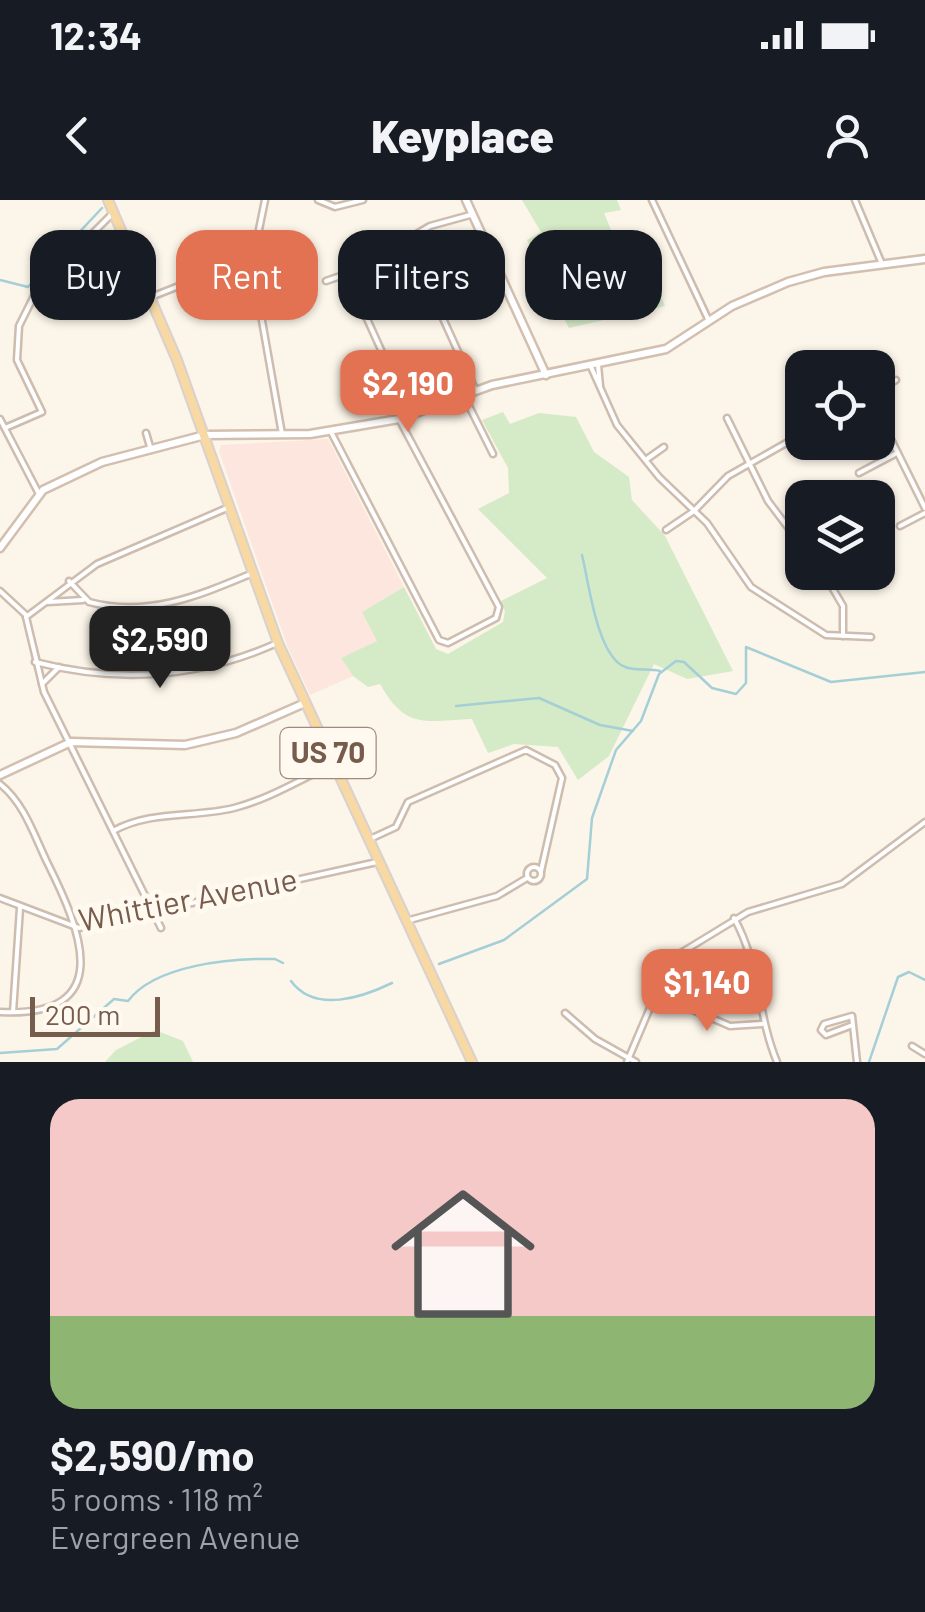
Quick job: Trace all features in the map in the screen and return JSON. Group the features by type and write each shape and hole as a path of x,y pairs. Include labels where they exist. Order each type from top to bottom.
{"main road":[{"name":"US 70","path":"108,200 121,230"},
{"name":"US 70","path":"156,310 278,643 472,1062"}],"street":[{"path":"258,230 265,200"},
{"path":"318,200 335,207 363,200"},
{"path":"466,200 546,375"},
{"path":"652,200 709,320"},
{"path":"855,200 884,263"},
{"path":"5,428 42,412 17,360 19,326 38,288 114,214"},
{"path":"423,230 473,214"},
{"path":"0,548 39,494 64,476 205,436 331,432 399,420 476,390 666,349 709,320 788,282 884,263 925,260"},
{"path":"326,281 338,277"},
{"path":"263,320 282,434"},
{"path":"368,320 410,414"},
{"path":"444,320 476,390"},
{"path":"595,366 610,414 694,511 751,587 826,635 871,638"},
{"path":"462,394 494,454"},
{"path":"727,418 768,501 785,524"},
{"path":"0,419 39,494"},
{"path":"331,432 443,643 462,637 499,612 399,420"},
{"path":"146,433 151,450"},
{"path":"666,530 694,511 728,476 785,444"},
{"path":"646,460 664,447"},
{"path":"895,447 925,510 900,526"},
{"path":"859,472 898,453"},
{"path":"26,617 69,581 113,557 230,507"},
{"path":"48,602 163,605 253,572"},
{"path":"69,581 84,600"},
{"path":"834,590 843,606 843,638"},
{"path":"0,591 26,617 42,684 161,928"},
{"path":"36,662 122,676 167,674 226,662 278,643"},
{"path":"42,684 59,667"},
{"path":"0,774 69,742 185,744 238,732 305,702"},
{"path":"369,840 396,827 408,802 526,750 555,764 562,778 538,880 527,878 496,896 406,921"},
{"path":"113,831 148,818 208,813 248,804 334,764"},
{"path":"0,784 21,808 79,928 80,962 68,994 47,1010 0,1012"},
{"path":"628,1060 656,994 679,954 734,918 842,884 925,822"},
{"name":"Whittier Avenue","path":"0,898 79,928 378,861"},
{"path":"527,878 530,868 540,871"},
{"path":"13,1012 20,908"},
{"path":"734,918 753,960 762,1024 776,1062"},
{"path":"656,994 730,1026 762,1024"},
{"path":"565,1013 595,1039 636,1062"},
{"path":"848,1014 854,1021 850,1026 826,1035 821,1030 824,1024 848,1014"},
{"path":"850,1026 858,1062"},
{"path":"912,1046 925,1054"}],"shaded area":[{"path":"328,439 404,587 362,612 378,641 341,658 353,676 310,695 288,648 219,451 221,445"}],"green space":[{"path":"522,200 617,200 621,210 604,213 611,230 540,230"},
{"path":"565,320 604,320 569,328"},
{"path":"503,412 510,424 539,413 576,417 594,452 629,477 632,500 665,536 733,671 687,679 654,664 609,756 578,780 558,747 514,744 488,753 472,719 429,721 408,716 389,699 380,684 368,687 353,676 341,658 377,641 362,612 404,587 436,649 448,654 503,622 505,611 501,601 547,578 478,509 509,493 508,468 482,420"},
{"path":"155,1030 183,1041 193,1062 105,1062 116,1050"}],"waterway":[{"path":"0,280 28,287 102,208"},
{"path":"582,555 600,630 612,657 625,667 660,671"},
{"path":"439,964 504,940 587,879 592,818 616,750 641,721 659,674 676,661 684,662 712,688 736,694 746,683 746,647 831,682 925,672"},
{"path":"456,706 539,698 600,725 633,731"},
{"path":"0,1053 57,1049 114,999 128,1001 156,979 175,972 237,960 275,959 283,963"},
{"path":"869,1062 898,977 909,972 925,980"},
{"path":"291,981 301,991 326,1000 354,997 392,983"}]}
